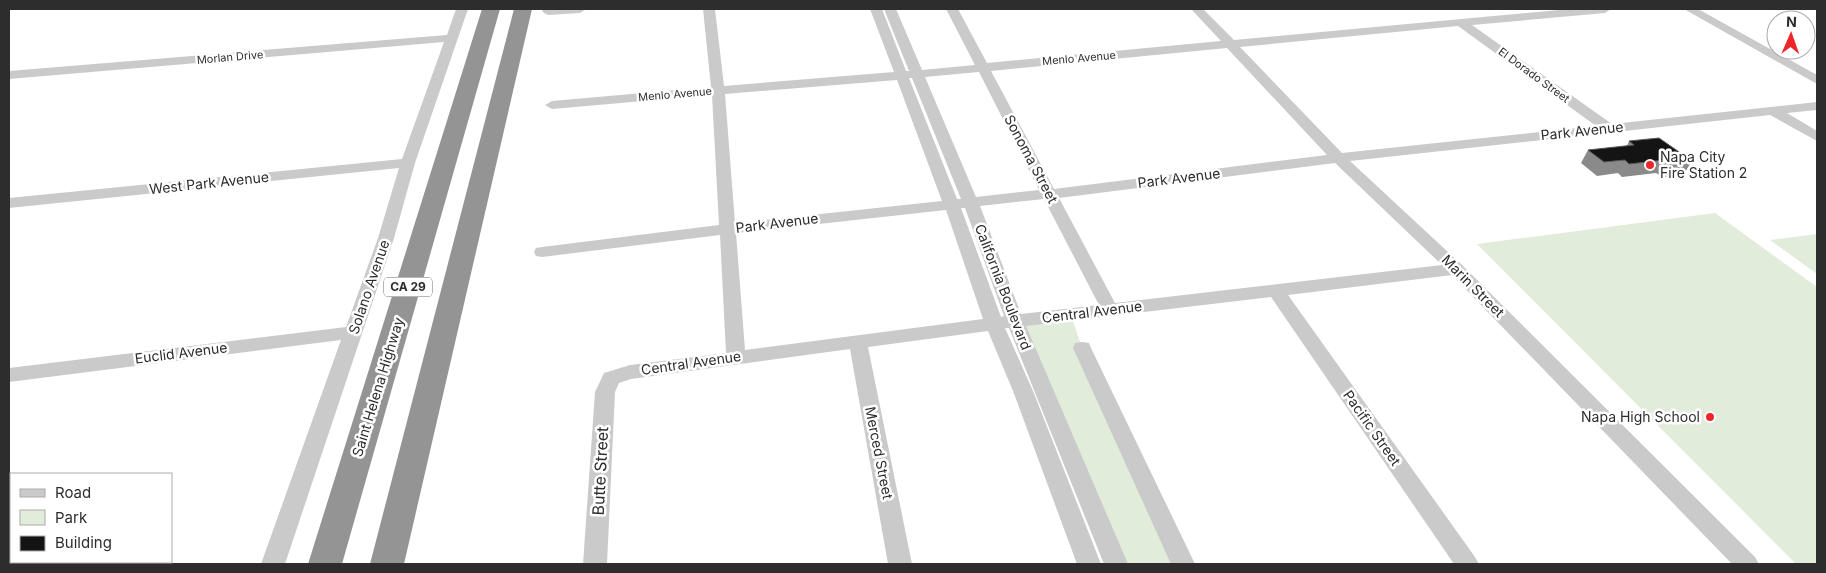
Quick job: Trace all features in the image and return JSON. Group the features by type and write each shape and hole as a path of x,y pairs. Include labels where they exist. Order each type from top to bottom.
{"highway":[{"name":"Saint Helena Highway","path":"325,564 491,9"},
{"name":"CA 29","path":"387,564 523,9"},
{"path":"395,564 403,497"}],"street":[{"name":"Solano Avenue","path":"273,564 354,332 386,238 408,163 462,9"},
{"path":"548,11 580,9"},
{"path":"709,9 718,90 736,357"},
{"name":"California Boulevard","path":"876,9 970,201 1015,321 1116,564"},
{"name":"California Boulevard","path":"890,9 909,75 951,203 994,324 1023,391 1089,564"},
{"name":"Sonoma Street","path":"952,9 1110,310"},
{"name":"Marin Street","path":"1197,9 1338,158 1456,269 1747,564"},
{"name":"Menlo Avenue","path":"552,105 909,75 1605,9"},
{"path":"1690,9 1817,80"},
{"name":"El Dorado Street","path":"1461,23 1608,128"},
{"name":"Morlan Drive","path":"9,75 452,38"},
{"name":"Park Avenue","path":"542,252 951,203 1050,194 1338,158 1817,106"},
{"path":"1773,111 1817,137"},
{"name":"West Park Avenue","path":"9,203 408,163"},
{"name":"Central Avenue","path":"611,378 630,372 736,357 1015,321 1456,269"},
{"name":"Pacific Street","path":"1276,291 1467,564"},
{"name":"Euclid Avenue","path":"9,374 354,332"},
{"name":"Merced Street","path":"858,342 900,564"},
{"path":"1082,348 1183,564"},
{"name":"Butte Street","path":"595,564 605,392 611,378"}],"green space":[{"name":"Napa High School","path":"1715,213 1817,287 1817,564 1796,564 1477,244"},
{"path":"1817,234 1817,274 1770,240"},
{"path":"1071,315 1082,348 1183,564 1116,564 1015,321"}],"building":[{"path":"1659,138 1692,161 1669,164 1664,160 1629,164 1625,160 1604,162 1588,150 1634,145 1629,141"}],"place":[{"name":"Napa City Fire Station 2","path":"1650,165"},
{"name":"Napa High School","path":"1710,417"}]}
